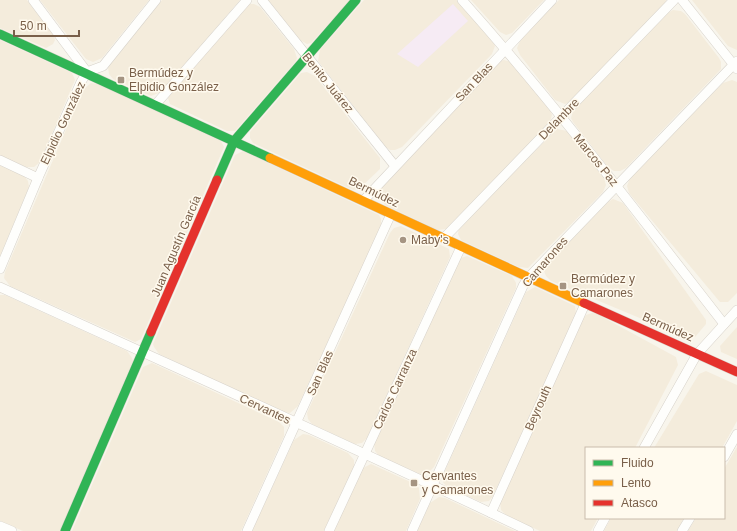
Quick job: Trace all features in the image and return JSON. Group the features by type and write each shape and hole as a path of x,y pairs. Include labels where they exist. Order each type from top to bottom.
{"street":[{"path":"33,0 87,72"},
{"name":"Elpidio González","path":"0,269 38,178 81,82 87,72 103,66 156,0"},
{"path":"156,104 247,0"},
{"name":"Benito Juárez","path":"262,0 395,166"},
{"name":"Juan Agustín García","path":"65,531 234,141 356,0"},
{"name":"Marcos Paz","path":"462,0 505,48 616,185 724,324"},
{"name":"San Blas","path":"364,200 505,48 552,0"},
{"name":"Delambre","path":"444,238 674,0"},
{"path":"682,0 736,65"},
{"name":"Bermúdez","path":"0,34 87,72 364,200 528,278 737,372"},
{"name":"Camarones","path":"412,531 528,278 616,185 736,65"},
{"path":"0,160 38,178"},
{"name":"San Blas","path":"247,531 297,424 391,214"},
{"name":"Carlos Carranza","path":"329,531 461,247"},
{"name":"Cervantes","path":"0,287 297,424 365,453 529,531"},
{"name":"Beyrouth","path":"491,513 585,304"},
{"path":"645,447 697,354 737,310"},
{"path":"725,455 737,434"},
{"path":"598,531 604,519"},
{"path":"682,531 689,519"},
{"path":"0,526 12,531"}],"shaded area":[{"path":"0,0 27,0 53,34 55,40 53,44 46,48 0,28"},
{"path":"40,0 149,0 102,58 93,62 86,59"},
{"path":"162,0 240,0 161,92 151,96 113,79 109,74 108,67"},
{"path":"268,0 350,0 311,43 307,44 300,40"},
{"path":"364,0 457,0 492,40 495,46 492,54 402,147 395,150 390,150 385,146 318,61 320,50"},
{"path":"471,0 544,0 512,33 506,35 500,32"},
{"path":"559,0 666,0 665,4 571,101 565,104 555,100 520,55 517,48 521,39"},
{"path":"692,0 737,0 737,50 728,46"},
{"path":"249,4 254,4 260,7 294,49 297,58 235,131 227,131 170,104 168,98 169,94"},
{"path":"453,4 468,21 418,67 397,54"},
{"path":"673,10 681,11 685,14 719,58 721,62 721,69 626,168 620,171 614,171 608,167 573,122 571,118 573,111 668,13"},
{"path":"0,40 72,73 75,80 40,162 34,167 26,167 0,156"},
{"path":"504,60 511,62 550,110 552,115 550,122 446,229 438,230 385,205 378,197 378,188 500,61"},
{"path":"307,72 315,76 380,158 380,169 359,189 353,190 253,143 250,138 250,132 301,73"},
{"path":"732,80 737,82 737,293 728,302 720,302 629,193 627,186 630,178 723,83"},
{"path":"91,83 98,84 221,141 224,147 141,339 135,342 10,286 4,278 5,272 83,90"},
{"path":"557,129 567,131 604,178 606,185 603,192 528,268 519,267 461,240 458,234 459,228"},
{"path":"243,151 379,215 381,219 381,227 298,406 290,413 283,412 159,354 153,344 235,155"},
{"path":"0,165 24,176 28,181 29,187 0,256"},
{"path":"613,199 623,203 706,320 706,324 695,337 690,339 551,281 546,276 544,271 548,264 608,202"},
{"path":"401,226 449,249 450,257 367,438 362,443 355,444 312,424 308,419 307,413 390,233 394,228"},
{"path":"467,256 512,276 516,283 516,288 434,467 429,472 420,474 379,456 375,451 374,443 461,258"},
{"path":"535,287 575,306 576,314 493,496 489,501 481,502 447,487 443,482 443,475 526,292"},
{"path":"0,295 5,295 127,351 133,361 60,531 23,531 0,521"},
{"path":"592,313 597,314 676,357 678,365 636,447 585,447 585,519 597,519 591,531 540,531 506,515 501,510 500,502 586,315"},
{"path":"737,327 737,359 721,352 720,346"},
{"path":"152,363 279,422 284,427 284,436 241,531 72,531 143,367"},
{"path":"706,371 737,385 737,421 723,447 655,447 699,374"},
{"path":"303,434 309,435 348,453 354,460 354,467 325,531 252,531 294,440"},
{"path":"737,447 737,531 688,531 695,519 725,519 725,467"},
{"path":"371,464 415,484 419,488 420,499 406,531 333,531 363,468"},
{"path":"439,497 445,498 515,531 417,531 430,503"},
{"path":"610,519 683,519 677,531 604,531"}],"traffic: fast":[{"path":"217,180 234,141 356,0"},
{"path":"0,34 270,158"},
{"path":"65,531 151,332"}],"traffic: slow":[{"path":"270,158 584,303"}],"traffic: jam":[{"path":"151,332 217,180"},
{"path":"584,303 737,372"}],"place":[{"name":"Bermúdez y Elpidio González","path":"121,80"},
{"name":"Maby's","path":"403,240"},
{"name":"Bermúdez y Camarones","path":"563,286"},
{"name":"Cervantes y Camarones","path":"414,483"}]}
